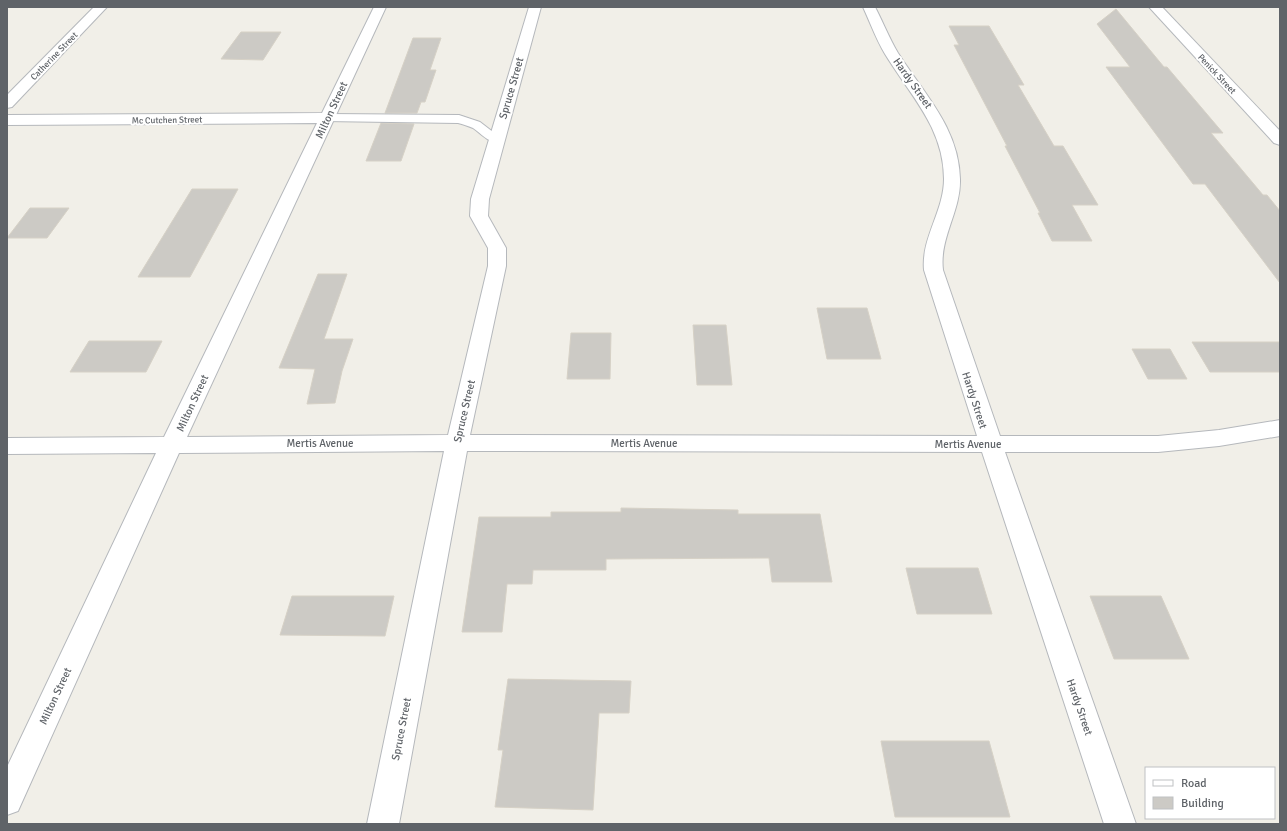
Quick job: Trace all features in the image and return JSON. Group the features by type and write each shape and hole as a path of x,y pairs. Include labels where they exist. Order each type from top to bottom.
{"street":[{"name":"Catherine Street","path":"7,104 101,7"},
{"name":"Milton Street","path":"7,800 172,444 380,7"},
{"name":"Spruce Street","path":"383,824 457,443 497,266 497,248 479,216 480,199 535,7"},
{"name":"Hardy Street","path":"869,7 891,53 932,111 943,130 949,146 952,163 952,180 950,198 934,249 933,262 935,278 1120,824"},
{"name":"Penick Street","path":"1155,7 1280,140"},
{"name":"Mc Cutchen Street","path":"7,120 328,118"},
{"name":"Mertis Avenue","path":"7,446 457,443 1158,444 1210,440 1280,428"}],"lane":[{"path":"328,118 459,119 476,125 496,139"}],"building":[{"path":"1116,9 1164,67 1167,67 1223,133 1211,133 1263,195 1267,195 1280,211 1280,283 1205,184 1193,184 1106,67 1130,67 1097,24"},
{"path":"949,26 989,26 1024,85 1018,85 1054,146 1063,146 1098,205 1072,205 1092,241 1052,241 1038,213 1040,213 1005,146 1007,146 954,45 959,45"},
{"path":"241,32 281,32 263,60 221,59"},
{"path":"413,38 441,38 430,70 436,70 425,102 421,102 417,113 385,113"},
{"path":"381,123 414,124 401,161 366,161"},
{"path":"192,189 238,189 190,277 138,277"},
{"path":"30,208 69,208 47,238 7,238"},
{"path":"318,274 347,274 324,339 353,339 342,371 335,403 307,404 315,369 279,368"},
{"path":"817,308 867,308 881,359 827,359"},
{"path":"693,325 726,325 732,385 697,385"},
{"path":"571,333 611,333 610,379 567,379"},
{"path":"89,341 162,341 146,372 70,372"},
{"path":"1192,342 1280,342 1280,372 1210,372"},
{"path":"1132,349 1170,349 1187,379 1148,379"},
{"path":"621,508 738,510 738,514 820,514 832,582 772,582 769,558 606,559 606,570 533,570 532,584 507,584 502,632 462,632 479,517 551,517 551,512 621,512"},
{"path":"906,568 978,568 992,614 917,614"},
{"path":"292,596 394,596 385,636 280,635"},
{"path":"1090,596 1161,596 1189,659 1114,659"},
{"path":"508,679 631,681 629,713 599,713 593,810 495,807 503,750 498,750"},
{"path":"881,741 989,741 1010,817 895,817"}]}
